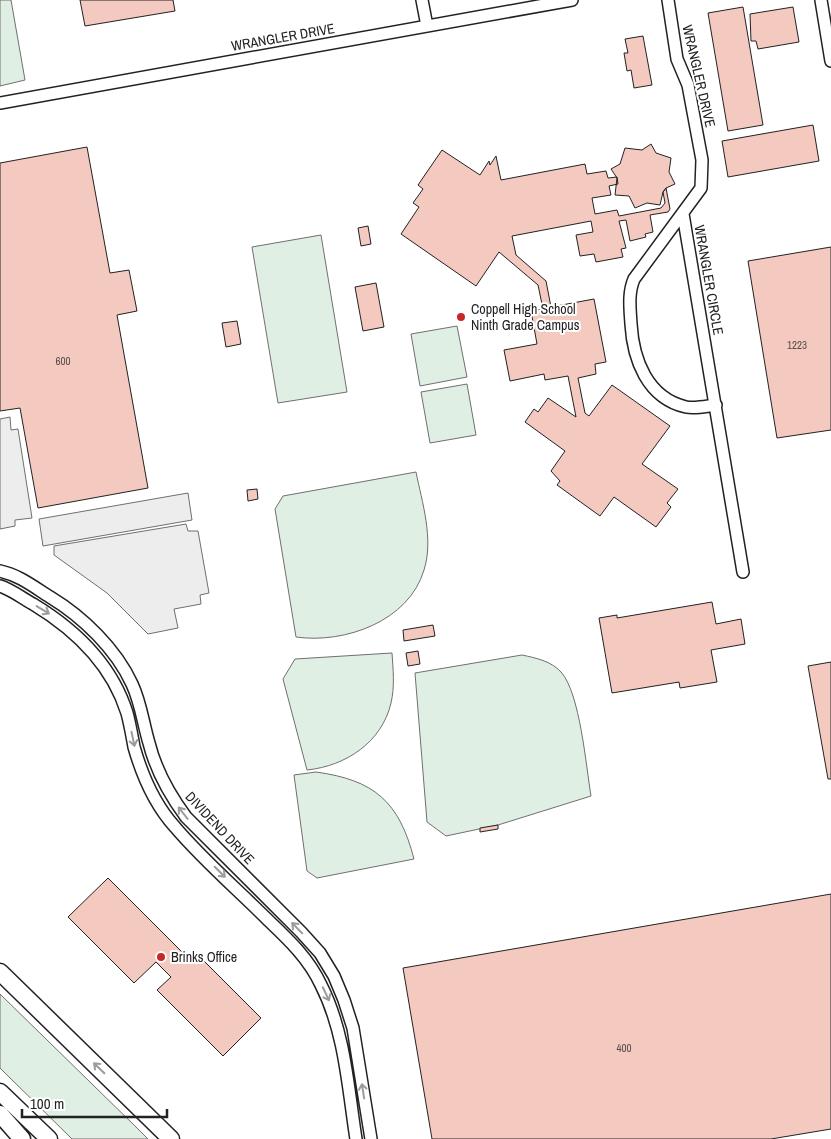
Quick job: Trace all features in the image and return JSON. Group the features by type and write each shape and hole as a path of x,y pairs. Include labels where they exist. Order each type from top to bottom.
{"highway":[{"path":"0,972 171,1139"},
{"path":"0,1092 48,1139"},
{"path":"0,1114 22,1139"}],"street":[{"path":"422,0 427,26"},
{"name":"WRANGLER DRIVE","path":"0,103 572,0"},
{"name":"WRANGLER DRIVE","path":"668,0 677,59 688,85 702,160 701,188 683,214"},
{"path":"821,0 831,62"},
{"name":"WRANGLER CIRCLE","path":"683,214 632,284 630,289 632,333 639,368 653,387 669,401 687,407 716,405"},
{"name":"WRANGLER CIRCLE","path":"683,214 743,572"},
{"name":"DIVIDEND DRIVE","path":"0,571 12,573 60,603 83,622 120,662 142,710 149,744 168,794 186,817 320,953 337,984 353,1028 371,1139"},
{"path":"0,586 51,615 73,632 108,671 119,691 135,748 155,799 174,827 308,962 321,983 339,1031 356,1139"},
{"path":"155,799 168,794"},
{"path":"241,893 251,882"}],"green space":[{"path":"0,0 11,0 25,80 0,86"},
{"path":"321,235 347,392 278,403 252,247"},
{"path":"457,326 467,377 420,386 411,334"},
{"path":"467,384 476,435 430,443 421,392"},
{"path":"416,472 424,508 428,546 424,570 416,588 405,603 373,625 335,637 296,637 275,509 283,496"},
{"path":"392,653 392,697 380,729 360,750 348,757 321,768 307,770 283,679 295,659"},
{"path":"522,655 553,665 568,682 578,713 591,796 498,825 446,836 427,822 415,673"},
{"path":"316,772 354,781 369,788 381,797 392,808 401,822 414,859 317,878 307,871 294,775"},
{"path":"0,994 148,1139 72,1139 0,1068"}],"shaded area":[{"path":"10,417 11,430 18,429 32,518 15,520 15,526 0,529 0,419"},
{"path":"188,493 192,520 43,546 39,519"},
{"path":"186,524 188,531 198,531 209,593 200,595 201,604 174,609 178,628 148,634 107,593 54,555 54,546"}],"building":[{"path":"80,0 173,0 175,11 85,26"},
{"path":"743,7 763,125 728,131 708,13"},
{"path":"793,7 799,42 758,49 756,41 751,41 750,14"},
{"path":"643,36 652,85 634,88 631,70 627,71 624,53 628,53 625,39"},
{"path":"813,125 819,161 728,177 722,141"},
{"path":"651,144 656,153 671,158 669,172 675,184 666,188 663,192 660,205 647,203 635,208 629,196 615,195 617,178 611,169 620,164 625,148 642,150"},
{"path":"87,147 110,273 129,270 137,311 117,315 148,488 38,508 20,408 0,411 0,163"},
{"path":"442,150 480,175 489,161 490,165 496,156 501,180 585,164 587,174 606,171 608,178 617,177 618,184 609,186 611,195 592,198 595,214 617,210 619,216 661,208 665,203 663,192 666,188 670,209 668,212 650,215 653,232 645,234 646,237 630,241 626,220 619,221 626,248 621,249 623,257 596,262 594,254 580,256 576,235 593,232 591,221 512,236 516,255 546,281 551,307 594,299 606,362 595,364 596,374 578,378 585,413 589,416 612,385 670,426 642,464 678,489 667,503 671,507 656,527 614,497 600,516 557,485 560,481 551,471 565,451 525,422 534,409 538,412 548,398 576,417 568,376 545,380 544,374 510,381 504,350 537,344 531,311 543,309 538,285 499,252 476,286 401,234 419,207 413,203 423,189 418,185"},
{"path":"368,226 371,244 361,246 358,228"},
{"path":"831,247 831,430 777,438 748,261"},
{"path":"376,283 384,327 363,331 355,287"},
{"path":"237,321 241,344 226,347 222,323"},
{"path":"257,489 258,499 248,501 247,490"},
{"path":"712,602 716,624 741,619 745,644 711,650 717,682 680,688 679,682 612,693 599,618 617,615 617,618"},
{"path":"433,625 435,636 404,641 403,630"},
{"path":"418,651 420,664 408,666 406,653"},
{"path":"831,662 831,779 828,779 808,666"},
{"path":"498,825 498,829 480,832 480,828"},
{"path":"108,878 189,959 196,953 261,1018 223,1056 157,990 171,977 156,962 134,983 68,917"},
{"path":"831,894 831,1129 771,1139 432,1139 403,968"}],"place":[{"name":"Coppell High School Ninth Grade Campus","path":"461,317"},
{"name":"Brinks Office","path":"161,957"}]}
